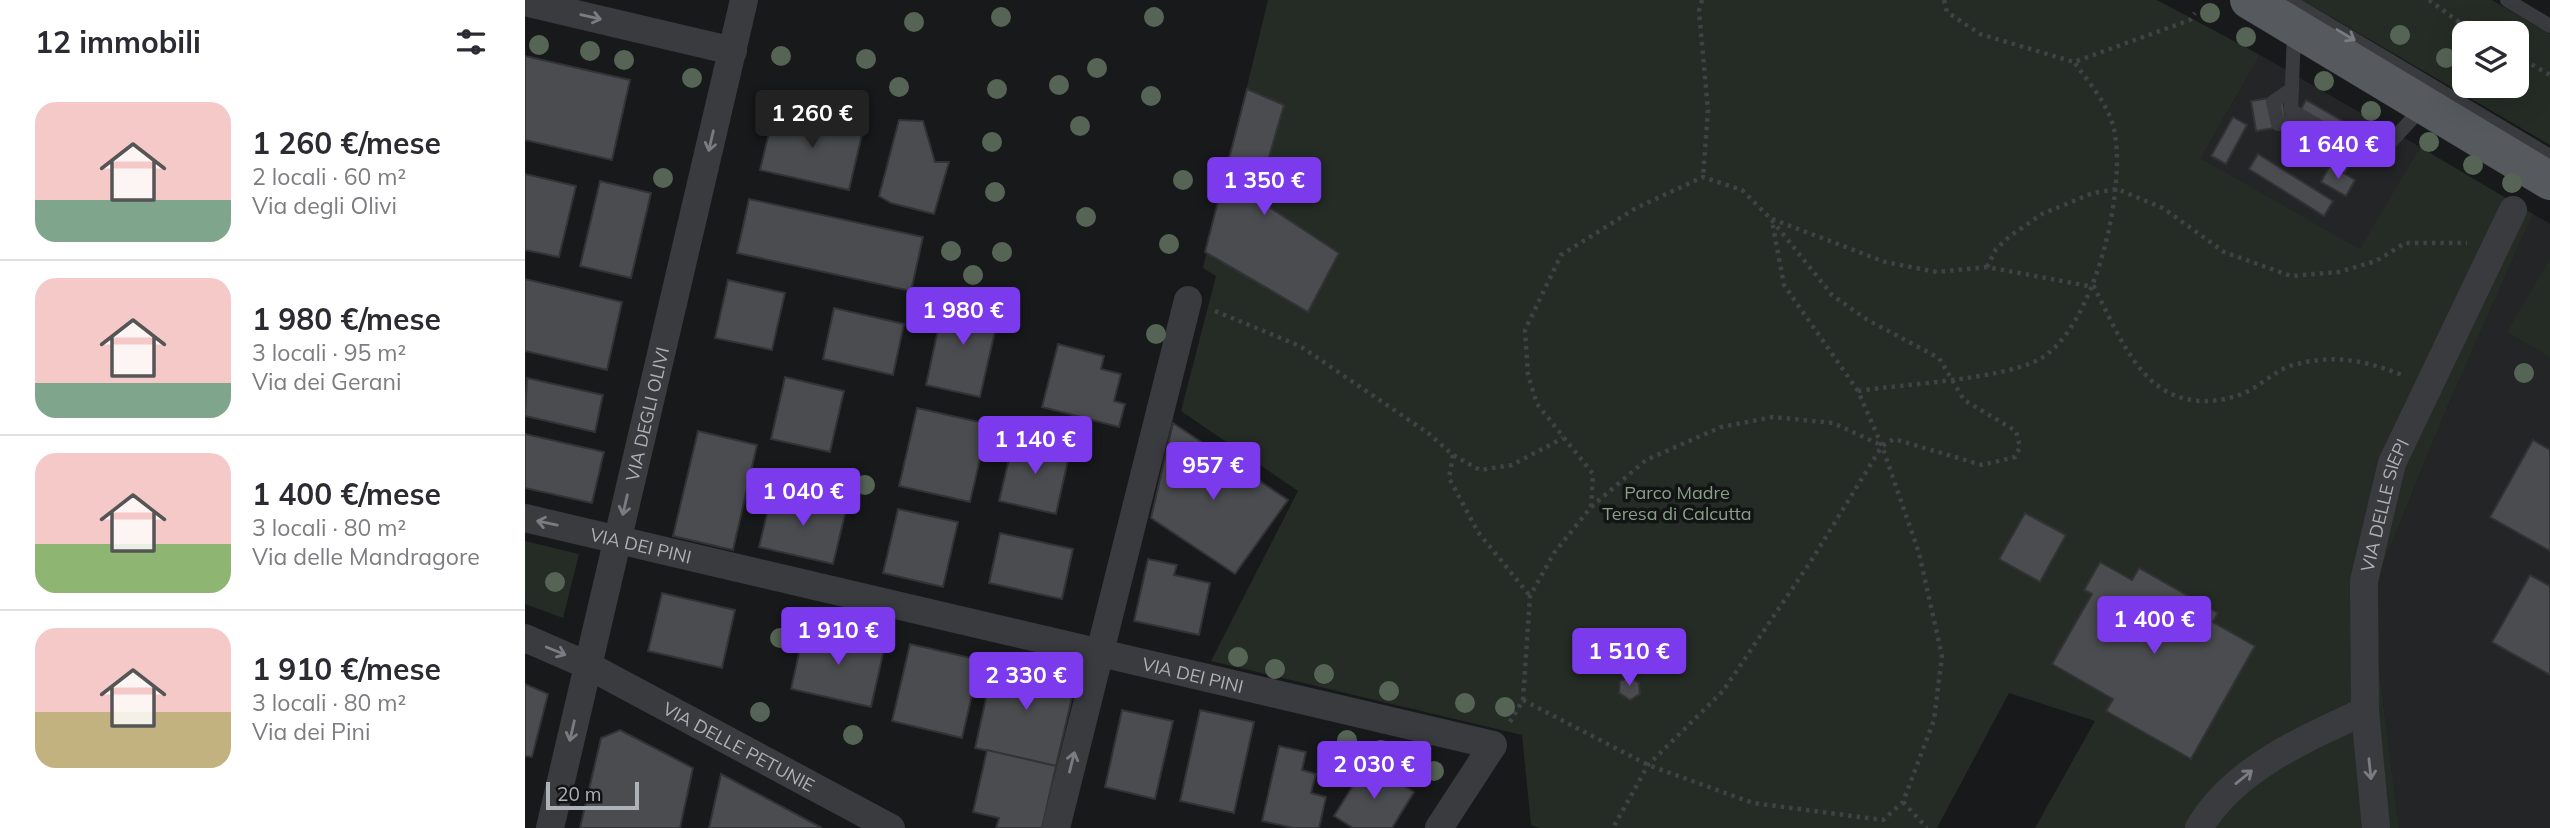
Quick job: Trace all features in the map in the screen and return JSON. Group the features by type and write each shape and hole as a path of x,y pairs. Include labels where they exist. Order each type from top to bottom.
{"main road":[{"path":"2249,0 2291,13 2424,105 2550,181"}],"street":[{"name":"VIA DEGLI OLIVI","path":"549,828 744,0"},
{"path":"525,2 733,51"},
{"name":"VIA DELLE SIEPI","path":"2376,828 2365,711 2364,581 2392,463 2513,210"},
{"path":"1056,828 1188,300"},
{"name":"VIA DEI PINI","path":"525,518 1493,745"},
{"path":"525,638 587,665"},
{"name":"VIA DELLE PETUNIE","path":"587,665 891,828"},
{"path":"2199,828 2217,803 2250,772 2319,732 2365,711"},
{"path":"1439,828 1493,745"}],"lane":[{"path":"2507,0 2550,26"},
{"path":"2424,105 2398,130 2375,159 2291,110 2291,13 2550,156"}],"path":[{"path":"1702,0 1699,11 1708,110 1703,177"},
{"path":"1944,0 1947,12 1980,34 2074,62 2190,20 2195,13"},
{"path":"2429,0 2458,21"},
{"path":"1858,391 1952,378 2037,361 2077,320 2094,287 2117,189 2118,150 2113,124 2106,109 2074,62"},
{"path":"2529,63 2550,75"},
{"path":"1591,507 1593,474 1579,453 1563,438 1537,404 1528,375 1525,330 1561,255 1636,208 1703,177 1742,190 1771,219 1832,295 1866,319 1939,358 1964,400 2016,431 2020,447 2014,457 1982,465 1894,439 1882,446 1811,561 1723,691 1648,765 1613,828"},
{"path":"1987,267 1996,250 2010,236 2042,214 2093,193 2117,189 2163,208 2224,253 2291,276 2339,272 2376,261 2405,243 2469,243 2493,254"},
{"path":"1771,219 1885,262 1937,272 1987,267 2094,287"},
{"path":"1523,700 1648,765 1752,803 1883,820 1903,802 1934,720 1942,656 1919,554 1882,446 1858,391 1784,285 1771,219"},
{"path":"2094,287 2127,350 2146,376 2172,396 2205,403 2243,394 2291,366 2329,358 2365,360 2429,386"},
{"path":"1188,300 1300,346 1428,433 1453,456 1481,470 1512,466 1563,438"},
{"path":"1493,745 1523,700 1530,596 1554,553 1591,507 1646,460 1721,427 1773,417 1833,423 1882,446"},
{"path":"1453,456 1449,478 1478,532 1530,596"},
{"path":"1903,802 1927,828"}],"shaded area":[{"path":"2260,55 2420,147 2361,250 2201,158"},
{"path":"2533,214 2550,224 2550,828 2399,828 2377,653 2378,577 2447,408"}],"green space":[{"name":"Parco Madre Teresa di Calcutta","path":"1268,0 2157,0 2260,55 2201,158 2360,249 2420,147 2533,214 2447,408 2378,577 2377,653 2399,828 2035,828 2095,721 2009,693 1937,828 1540,828 1531,825 1522,735 1211,661 1298,491 1181,411 1216,276 1203,268"},
{"path":"2302,0 2492,0 2528,21 2452,21 2452,88"},
{"path":"2529,22 2550,34 2550,145 2470,98 2529,98"},
{"path":"2550,259 2550,357 2507,332"},
{"path":"525,541 579,554 563,618 525,604"}],"building":[{"path":"525,56 630,80 612,160 525,140"},
{"path":"1247,89 1284,105 1257,199 1339,253 1308,312 1205,252"},
{"path":"2282,96 2287,126 2256,131 2251,101"},
{"path":"2306,100 2367,135 2345,173 2331,165 2334,161 2287,134"},
{"path":"774,111 863,130 849,190 760,170"},
{"path":"2233,117 2247,125 2226,164 2211,156"},
{"path":"899,120 923,121 935,162 949,162 934,214 891,203 879,196"},
{"path":"2258,154 2333,201 2324,216 2249,169"},
{"path":"2330,165 2355,180 2346,196 2321,182"},
{"path":"525,174 576,186 559,257 525,250"},
{"path":"600,181 651,193 631,278 580,266"},
{"path":"749,199 923,237 911,291 737,253"},
{"path":"525,279 622,302 607,370 525,351"},
{"path":"728,280 785,293 772,350 715,338"},
{"path":"945,297 1000,309 980,397 926,385"},
{"path":"834,308 904,324 893,375 823,359"},
{"path":"1058,344 1104,356 1101,369 1121,374 1114,401 1125,404 1119,427 1042,407"},
{"path":"785,377 844,391 830,452 771,439"},
{"path":"527,378 603,395 595,432 525,416"},
{"path":"917,408 988,424 970,502 899,486"},
{"path":"1173,423 1288,500 1235,574 1151,518"},
{"path":"698,431 757,445 733,550 673,536"},
{"path":"525,434 604,452 592,503 525,488"},
{"path":"1014,438 1070,451 1056,514 999,501"},
{"path":"2533,440 2550,450 2550,551 2490,517"},
{"path":"772,493 846,510 833,564 759,547"},
{"path":"898,509 958,522 943,587 883,573"},
{"path":"2025,513 2066,535 2040,582 1999,559"},
{"path":"1000,533 1073,549 1062,599 989,583"},
{"path":"1148,559 1177,565 1174,575 1210,583 1199,635 1134,621"},
{"path":"2100,562 2132,580 2139,568 2218,613 2213,622 2255,646 2191,759 2106,711 2113,699 2052,664 2092,594 2084,590"},
{"path":"2530,575 2550,586 2550,675 2492,642"},
{"path":"662,593 735,610 722,668 648,651"},
{"path":"805,626 885,645 871,707 791,689"},
{"path":"910,644 980,660 962,738 892,721"},
{"path":"995,658 1077,676 1056,766 975,748"},
{"path":"1630,677 1639,683 1640,694 1630,700 1619,693 1620,681"},
{"path":"525,684 548,694 532,757 525,756"},
{"path":"1122,710 1173,721 1155,799 1105,787"},
{"path":"1200,710 1254,722 1234,813 1180,801"},
{"path":"620,730 693,768 680,828 580,828 601,738"},
{"path":"1279,746 1306,752 1302,770 1316,774 1311,793 1326,797 1319,828 1293,828 1262,821"},
{"path":"987,750 1056,766 1042,828 996,828 999,818 973,812"},
{"path":"1367,763 1414,792 1392,828 1353,828 1334,816"},
{"path":"721,774 822,828 709,828"}]}
